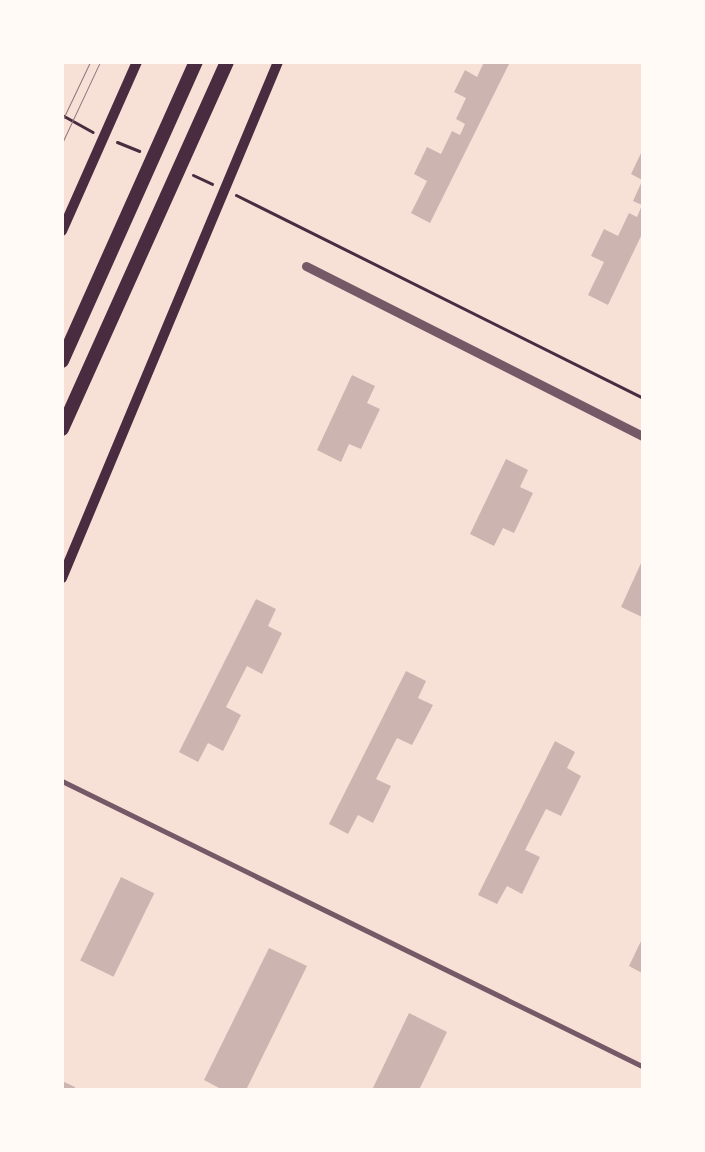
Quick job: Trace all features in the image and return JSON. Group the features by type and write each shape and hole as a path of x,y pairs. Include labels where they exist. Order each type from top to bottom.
{"highway":[{"path":"62,361 196,62"},
{"path":"62,429 227,62"}],"main road":[{"path":"62,231 137,62"},
{"path":"62,578 278,62"}],"street":[{"path":"306,266 642,436"},
{"path":"62,781 642,1066"}],"path":[{"path":"316,236 642,397"}],"building":[{"path":"484,62 510,62 430,223 411,213 427,181 414,174 427,147 441,154 452,131 460,135 465,124 456,119 466,98 454,92 465,70 477,77"},
{"path":"642,151 642,180 631,174"},
{"path":"642,181 642,205 633,201"},
{"path":"642,205 642,234 608,305 588,295 604,262 591,256 604,229 618,236 629,213 637,217"},
{"path":"352,375 375,386 367,403 380,409 361,449 349,444 341,462 317,450"},
{"path":"506,459 528,470 520,487 533,493 514,533 503,528 494,546 470,534"},
{"path":"642,561 642,617 621,607"},
{"path":"256,599 276,609 268,626 282,633 262,674 247,666 226,707 241,715 223,751 208,743 198,762 179,752"},
{"path":"406,671 426,681 418,698 433,705 412,745 397,738 376,779 391,786 373,823 358,815 348,834 329,824"},
{"path":"555,741 575,752 567,768 581,776 561,816 546,809 525,850 540,857 522,894 507,886 497,904 478,895"},
{"path":"121,877 154,893 113,977 80,961"},
{"path":"642,939 642,973 629,966"},
{"path":"269,948 307,966 246,1090 223,1090 204,1080"},
{"path":"409,1013 447,1032 419,1090 372,1090"},
{"path":"62,1081 75,1087 74,1090 62,1090"}],"tram line":[{"path":"62,121 90,62"},
{"path":"62,143 100,62"}]}
